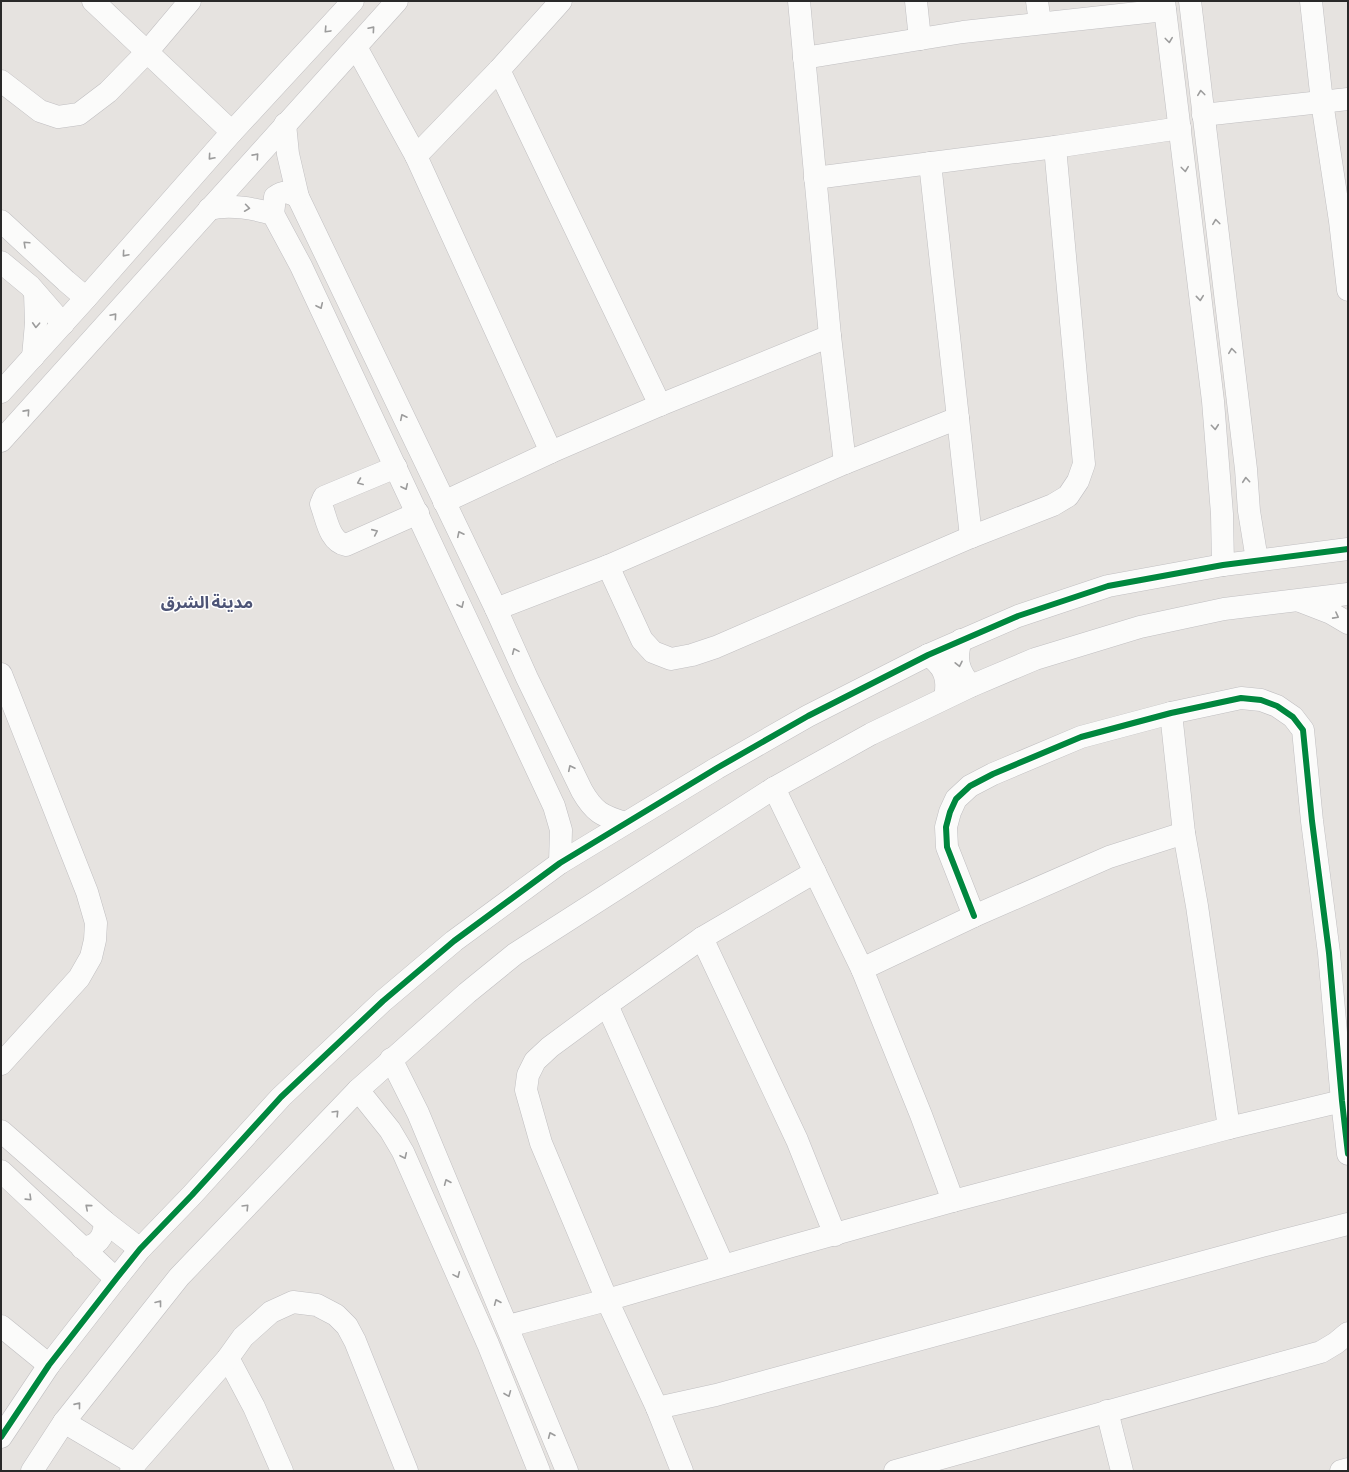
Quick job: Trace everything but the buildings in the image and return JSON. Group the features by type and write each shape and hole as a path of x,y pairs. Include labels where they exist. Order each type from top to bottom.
{"street":[{"path":"93,1 232,132"},
{"path":"1,81 40,111 58,117 79,114 108,92 148,52 190,1"},
{"path":"1,392 232,132 353,1"},
{"path":"1,441 102,330 208,209 397,1"},
{"path":"416,156 499,70 561,1"},
{"path":"799,1 830,336 845,463"},
{"path":"916,1 920,39"},
{"path":"1037,1 1040,23"},
{"path":"1190,1 1246,469 1249,511 1257,560"},
{"path":"1311,1 1322,102 1344,220 1348,290"},
{"path":"804,58 920,39 1164,6 1213,401 1222,514 1222,565"},
{"path":"356,47 416,156 551,452"},
{"path":"499,70 518,105 660,405"},
{"path":"1204,115 1348,99"},
{"path":"285,124 288,154 298,197 496,609 527,678 582,791 591,806 606,818 625,823"},
{"path":"815,178 1055,147 1180,128"},
{"path":"608,566 642,640 653,652 671,659 692,655 716,647 971,537 1033,514 1068,496 1078,481 1084,464 1055,147"},
{"path":"930,164 971,537"},
{"path":"298,197 290,193 280,193 275,197 273,214 301,266 554,806 561,830 560,863"},
{"path":"208,209 217,207 244,207 273,214"},
{"path":"1,221 86,298"},
{"path":"1,262 33,289 63,324"},
{"path":"33,289 43,279 48,265"},
{"path":"33,289 36,322 33,357"},
{"path":"444,502 551,452 660,405 830,336"},
{"path":"496,609 608,566 845,463 958,418"},
{"path":"396,467 324,497 321,504 334,538 340,544 346,545 418,513"},
{"path":"1222,514 1235,516 1249,511"},
{"path":"1,1437 49,1365 140,1249 192,1195 281,1097 383,1001 454,941 560,863 625,823 808,716 928,655 1018,616 1108,586 1222,565 1348,549"},
{"path":"32,1471 64,1422 179,1277 358,1090 391,1059 467,993 516,954 774,788 871,734 970,686 1035,659 1140,627 1224,609 1348,594"},
{"path":"1297,600 1331,613 1348,623"},
{"path":"961,640 957,652 958,664 962,676 970,686"},
{"path":"928,655 938,662 945,673 947,685 945,697"},
{"path":"1,674 81,878 96,923 95,940 91,957 79,978 1,1064"},
{"path":"974,916 947,847 946,827 950,812 956,799 970,786 993,774 1082,738 1171,713 1241,698 1261,700 1277,706 1293,716 1303,730 1312,820 1339,952 1342,1102 1348,1154"},
{"path":"1171,713 1184,833 1197,906 1229,1128"},
{"path":"774,788 862,969 921,1115 953,1201"},
{"path":"554,806 560,810 573,809 579,804 582,791"},
{"path":"862,969 974,916 1109,857 1184,833"},
{"path":"682,1471 656,1408 607,1300 541,1143 526,1090 528,1076 535,1061 550,1047 607,1005 702,938 815,872"},
{"path":"702,938 797,1140 835,1235"},
{"path":"607,1005 723,1266"},
{"path":"391,1059 418,1113 508,1326 567,1471"},
{"path":"358,1090 390,1130 403,1152 485,1337 539,1471"},
{"path":"508,1326 607,1300 953,1201 1229,1128 1342,1102"},
{"path":"390,1130 392,1123 398,1116 404,1113 418,1113"},
{"path":"1,1131 105,1222 140,1249"},
{"path":"1,1171 116,1279"},
{"path":"82,1248 92,1247 97,1242 104,1230 105,1222"},
{"path":"656,1408 716,1395 1348,1224"},
{"path":"64,1422 133,1467 228,1358 243,1338 271,1312 293,1302 317,1305 336,1315 347,1326 355,1341 408,1471"},
{"path":"1,1326 49,1365"},
{"path":"895,1471 1321,1352 1336,1344 1348,1333"},
{"path":"228,1358 254,1407 282,1471"},
{"path":"1107,1411 1122,1471"},
{"path":"1341,1471 1348,1469"}],"cycle path":[{"path":"1,1437 49,1365 140,1249 192,1195 281,1097 383,1001 454,941 560,863 717,768 808,716 928,655 1018,616 1108,586 1223,565 1348,549"},
{"path":"974,916 947,847 946,827 950,812 956,799 970,786 993,774 1081,737 1171,713 1241,698 1261,700 1277,706 1293,717 1303,730 1312,821 1329,953 1348,1154"}],"district":[{"name":"مدينة الشرق","path":"207,602"}]}
